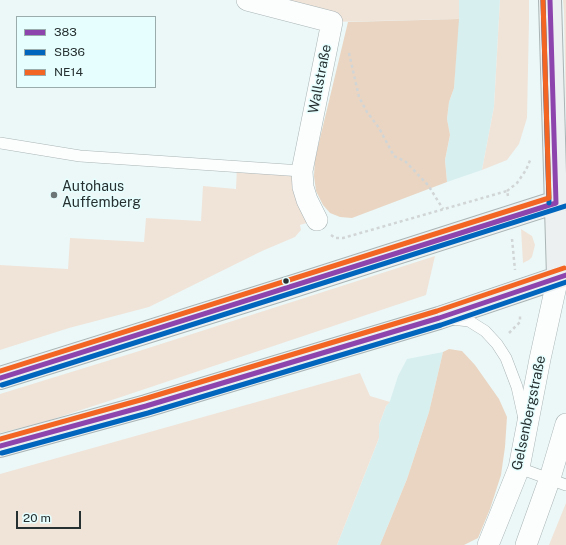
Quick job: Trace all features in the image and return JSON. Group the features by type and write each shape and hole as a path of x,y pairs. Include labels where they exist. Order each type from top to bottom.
{"main road":[{"path":"0,446 154,403 439,318 562,276 561,201 554,145 550,0"},
{"path":"0,378 561,201"}],"street":[{"name":"Wallstraße","path":"247,0 332,22 302,171 303,187 307,200 317,220"},
{"name":"Gelsenbergstraße","path":"488,545 519,468 562,276"},
{"path":"526,545 558,482 566,424"}],"lane":[{"path":"0,143 80,156 302,171"},
{"path":"439,318 469,321 485,331 497,344 506,358 517,387 526,433"},
{"path":"519,468 558,482"}],"path":[{"path":"329,37 336,40 349,52 359,97 367,112 379,128 394,156 405,161 428,185 443,209"},
{"path":"507,191 517,183 526,170 533,153 554,145"}],"shaded area":[{"path":"247,0 459,0 459,19 332,22"},
{"path":"459,0 500,0 494,107 482,170 447,182 445,160 450,135 447,119 449,102 454,88"},
{"path":"500,0 529,0 527,118 519,144 507,160 482,170 494,107"},
{"path":"563,0 566,0 566,119 564,12"},
{"path":"459,19 454,88 449,102 447,119 450,135 445,160 447,182 352,218 340,217 330,213 323,205 316,191 314,176 315,159 348,22"},
{"path":"237,166 302,171 317,220 300,225 301,230 295,237 262,251 149,307 69,328 0,350 0,265 68,269 70,238 144,242 146,218 201,221 203,186 236,189"},
{"path":"521,229 532,236 535,245 532,257 523,263"},
{"path":"435,256 426,295 44,422 0,433 0,394"},
{"path":"449,349 462,351 475,365 499,399 507,417 501,475 490,509 478,538 464,545 380,545 407,479 429,412 443,352"},
{"path":"443,352 429,412 407,479 380,545 337,545 379,438 379,425 386,406 390,401 398,376 407,359"},
{"path":"360,373 370,396 390,402 386,406 379,425 379,438 337,545 0,545 0,474"},
{"path":"566,503 566,545 549,545"}],"transit line":[{"name":"SB36","path":"543,0 549,203"},
{"name":"NE14","path":"0,371 549,198 543,0"},
{"name":"383","path":"550,0 556,203"},
{"name":"383","path":"0,378 556,203"},
{"name":"SB36","path":"2,385 566,206"},
{"name":"NE14","path":"0,439 144,399 437,311 564,268"},
{"name":"383","path":"0,446 146,406 439,318 566,275"},
{"name":"SB36","path":"2,453 148,413 441,325 566,282"}],"place":[{"name":"Autohaus Auffemberg","path":"54,195"}]}
